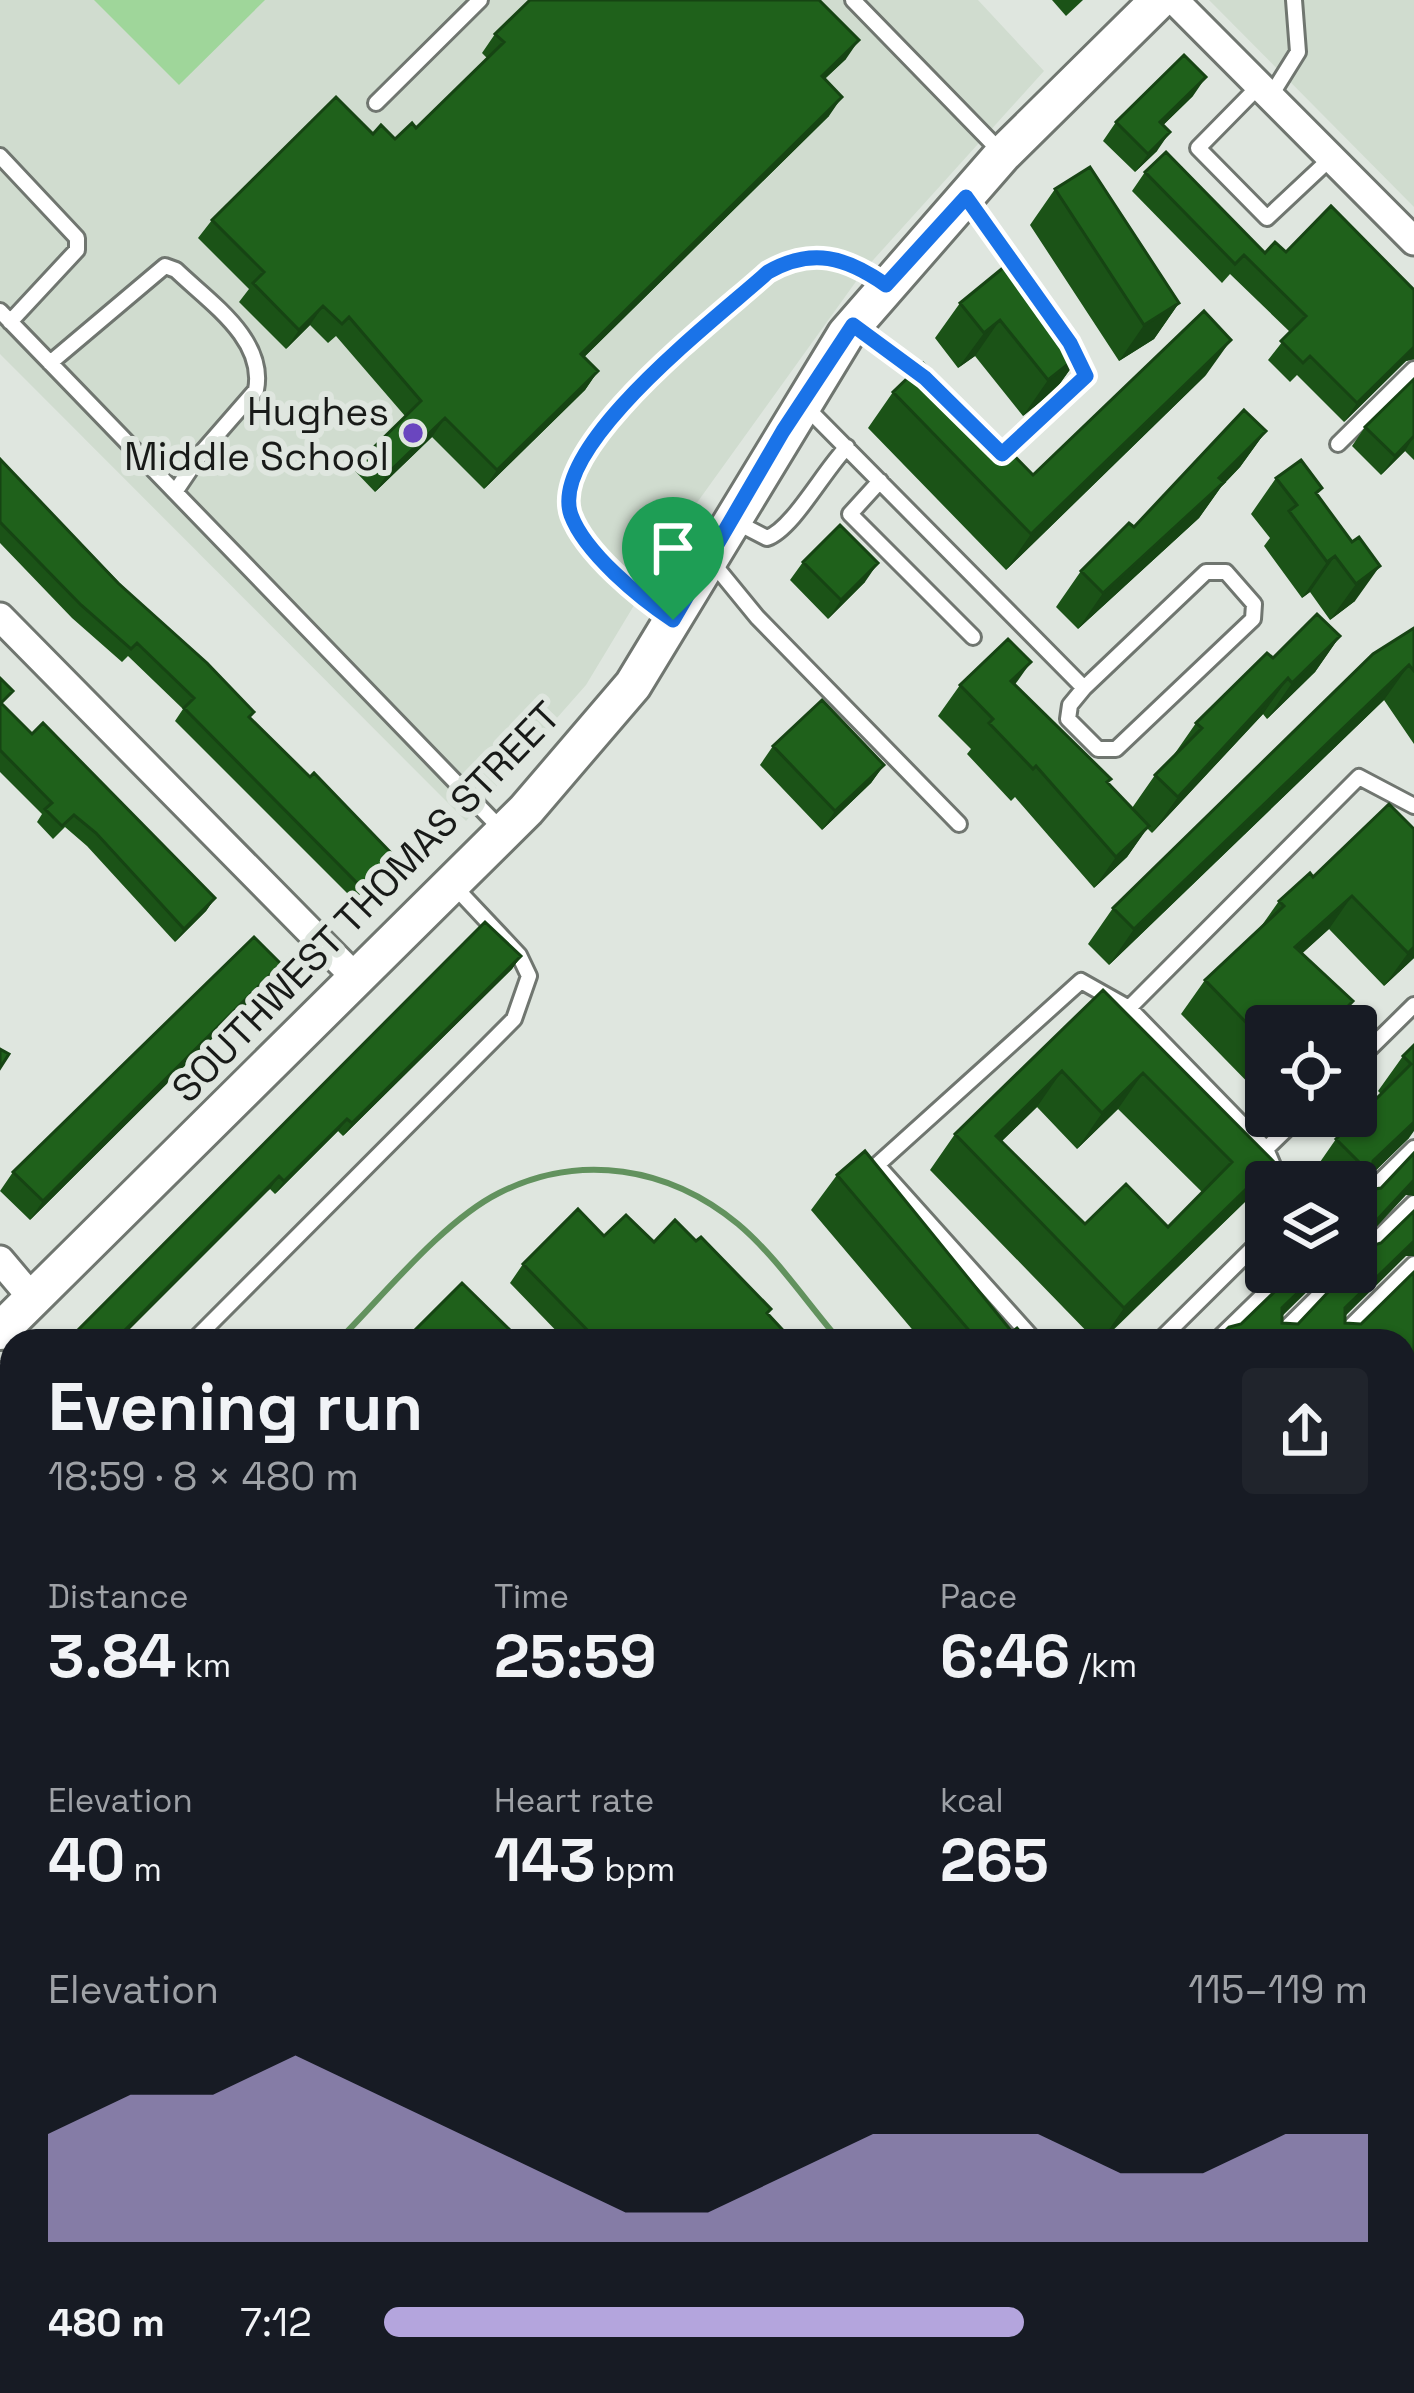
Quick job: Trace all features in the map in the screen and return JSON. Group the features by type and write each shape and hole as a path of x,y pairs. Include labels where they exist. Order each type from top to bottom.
{"street":[{"name":"SOUTHWEST THOMAS STREET","path":"2,1329 504,832 633,685 801,402 853,325 1003,154 1159,0"},
{"path":"1174,0 1414,241"},
{"path":"0,617 355,977"},
{"path":"0,1259 33,1299"}],"lane":[{"path":"376,103 480,0"},
{"path":"853,0 1003,154"},
{"path":"1294,0 1298,52 1265,92 1198,148 1268,218 1331,158"},
{"path":"0,156 77,238 77,250 5,316 504,832"},
{"path":"966,197 1070,343 1086,376 1002,454 987,439"},
{"path":"673,620 633,594 571,514 572,478 603,424 768,272 797,256 851,261 886,285"},
{"path":"50,363 165,266 176,270 245,338 256,357 256,390 175,492"},
{"path":"853,325 941,394"},
{"path":"1338,444 1414,369"},
{"path":"801,402 1084,688"},
{"path":"731,520 767,538 782,533 818,478 847,447"},
{"path":"880,481 850,514 973,637"},
{"path":"709,559 757,617 959,824"},
{"path":"1206,572 1226,572 1254,604 1253,619 1116,749 1098,749 1068,719 1070,705 1084,688 1206,572"},
{"path":"1129,1008 1359,777 1414,806"},
{"path":"205,1329 514,1018 529,976 519,955 451,884"},
{"path":"1024,1329 877,1165 1081,981 1129,1008 1266,1149 1271,1161"},
{"path":"1377,1041 1414,1005"},
{"path":"1266,1149 1278,1137"},
{"path":"1377,1184 1414,1148"},
{"path":"1377,1239 1414,1203"},
{"path":"1172,1329 1245,1256"},
{"path":"1348,1329 1414,1264"},
{"path":"1228,1329 1265,1293"},
{"path":"1285,1329 1322,1293"}],"shaded area":[{"name":"Hughes Middle School","path":"0,0 978,0 1044,71 865,269 691,511 586,685 466,821 0,354"},
{"path":"1209,0 1414,0 1414,207"},
{"path":"1414,1264 1414,1329 1406,1329"}],"green space":[{"path":"94,0 265,0 179,85"}],"building":[{"path":"530,0 819,0 859,40 822,76 842,97 581,354 598,371 497,470 445,418 388,473 368,453 421,401 349,317 342,324 323,306 299,330 253,283 264,272 212,220 336,97 373,134 381,125 395,139 412,123 416,128 504,42 495,34"},
{"path":"1184,55 1206,77 1160,122 1170,132 1148,154 1116,122"},
{"path":"1166,152 1265,253 1275,242 1286,252 1331,206 1414,290 1414,347 1357,403 1310,356 1303,363 1281,341 1306,316 1244,255 1235,264 1145,172"},
{"path":"1090,167 1179,303 1144,325 1055,189"},
{"path":"1009,263 1081,354 1048,380 1000,320 984,333 960,303"},
{"path":"1204,311 1231,340 1031,534 893,392 923,363 1033,475"},
{"path":"1414,379 1414,436 1395,456 1365,427"},
{"path":"1244,410 1266,431 1219,478 1224,482 1103,593 1081,571 1129,523 1134,527"},
{"path":"0,459 118,583 207,663 254,712 249,717 310,777 314,773 394,856 362,888 184,708 194,698 137,643 131,649 81,605 0,522"},
{"path":"1301,460 1322,488 1316,493 1352,542 1359,537 1380,566 1356,584 1335,556 1327,562 1289,511 1297,505 1276,478"},
{"path":"840,525 878,563 841,600 803,562"},
{"path":"1317,614 1340,636 1292,683 1288,678 1178,797 1155,775 1202,728 1196,723 1267,653 1273,658"},
{"path":"1414,628 1414,671 1409,665 1134,929 1113,908 1373,654"},
{"path":"1008,639 1031,662 1011,681 1111,779 1107,782 1149,826 1116,857 1036,766 1033,769 989,723 993,719 960,685"},
{"path":"0,678 13,691 1,703 32,734 43,723 215,898 184,929 96,833 74,815 62,826 45,809 52,803 0,750"},
{"path":"822,700 884,765 835,811 773,746"},
{"path":"1389,804 1414,829 1414,947 1408,953 1352,896 1295,947 1353,1001 1349,1005 1245,1005 1245,1021 1205,980 1284,906 1279,901 1310,873 1313,877"},
{"path":"485,922 521,956 352,1123 347,1119 284,1181 279,1176 126,1329 79,1329"},
{"path":"254,937 281,964 43,1201 13,1172"},
{"path":"1103,990 1273,1161 1245,1161 1245,1190 1124,1308 955,1134","holes":["1062,1071 1102,1113 1143,1073 1232,1162 1168,1227 1126,1184 1085,1224 996,1136"]},
{"path":"1414,1045 1414,1122 1373,1161 1358,1161 1336,1139 1377,1137 1377,1098 1411,1064 1403,1056"},
{"path":"865,1151 1010,1329 968,1329 837,1175"},
{"path":"1414,1153 1414,1180 1377,1220 1377,1189"},
{"path":"578,1209 604,1236 626,1215 654,1242 675,1220 696,1241 701,1237 771,1309 767,1313 782,1329 586,1329 523,1264"},
{"path":"1414,1211 1414,1241 1377,1277 1377,1244"},
{"path":"1414,1272 1414,1329 1227,1329 1241,1324 1273,1293 1297,1293 1282,1308 1282,1323 1298,1324 1327,1293 1360,1293 1345,1308 1345,1323 1361,1324"},
{"path":"462,1283 509,1329 416,1329"}],"waterway":[{"path":"349,1329 435,1240 478,1206 530,1180 592,1170 653,1178 711,1205 765,1250 830,1329"}],"place":[{"name":"Hughes Middle School","path":"413,433"}],"route":[{"path":"966,197 1070,343 1086,376 1002,454 925,378 853,325 783,431 673,620 633,594 571,514 572,478 603,424 768,272 797,256 851,261 886,285 966,197"}]}
